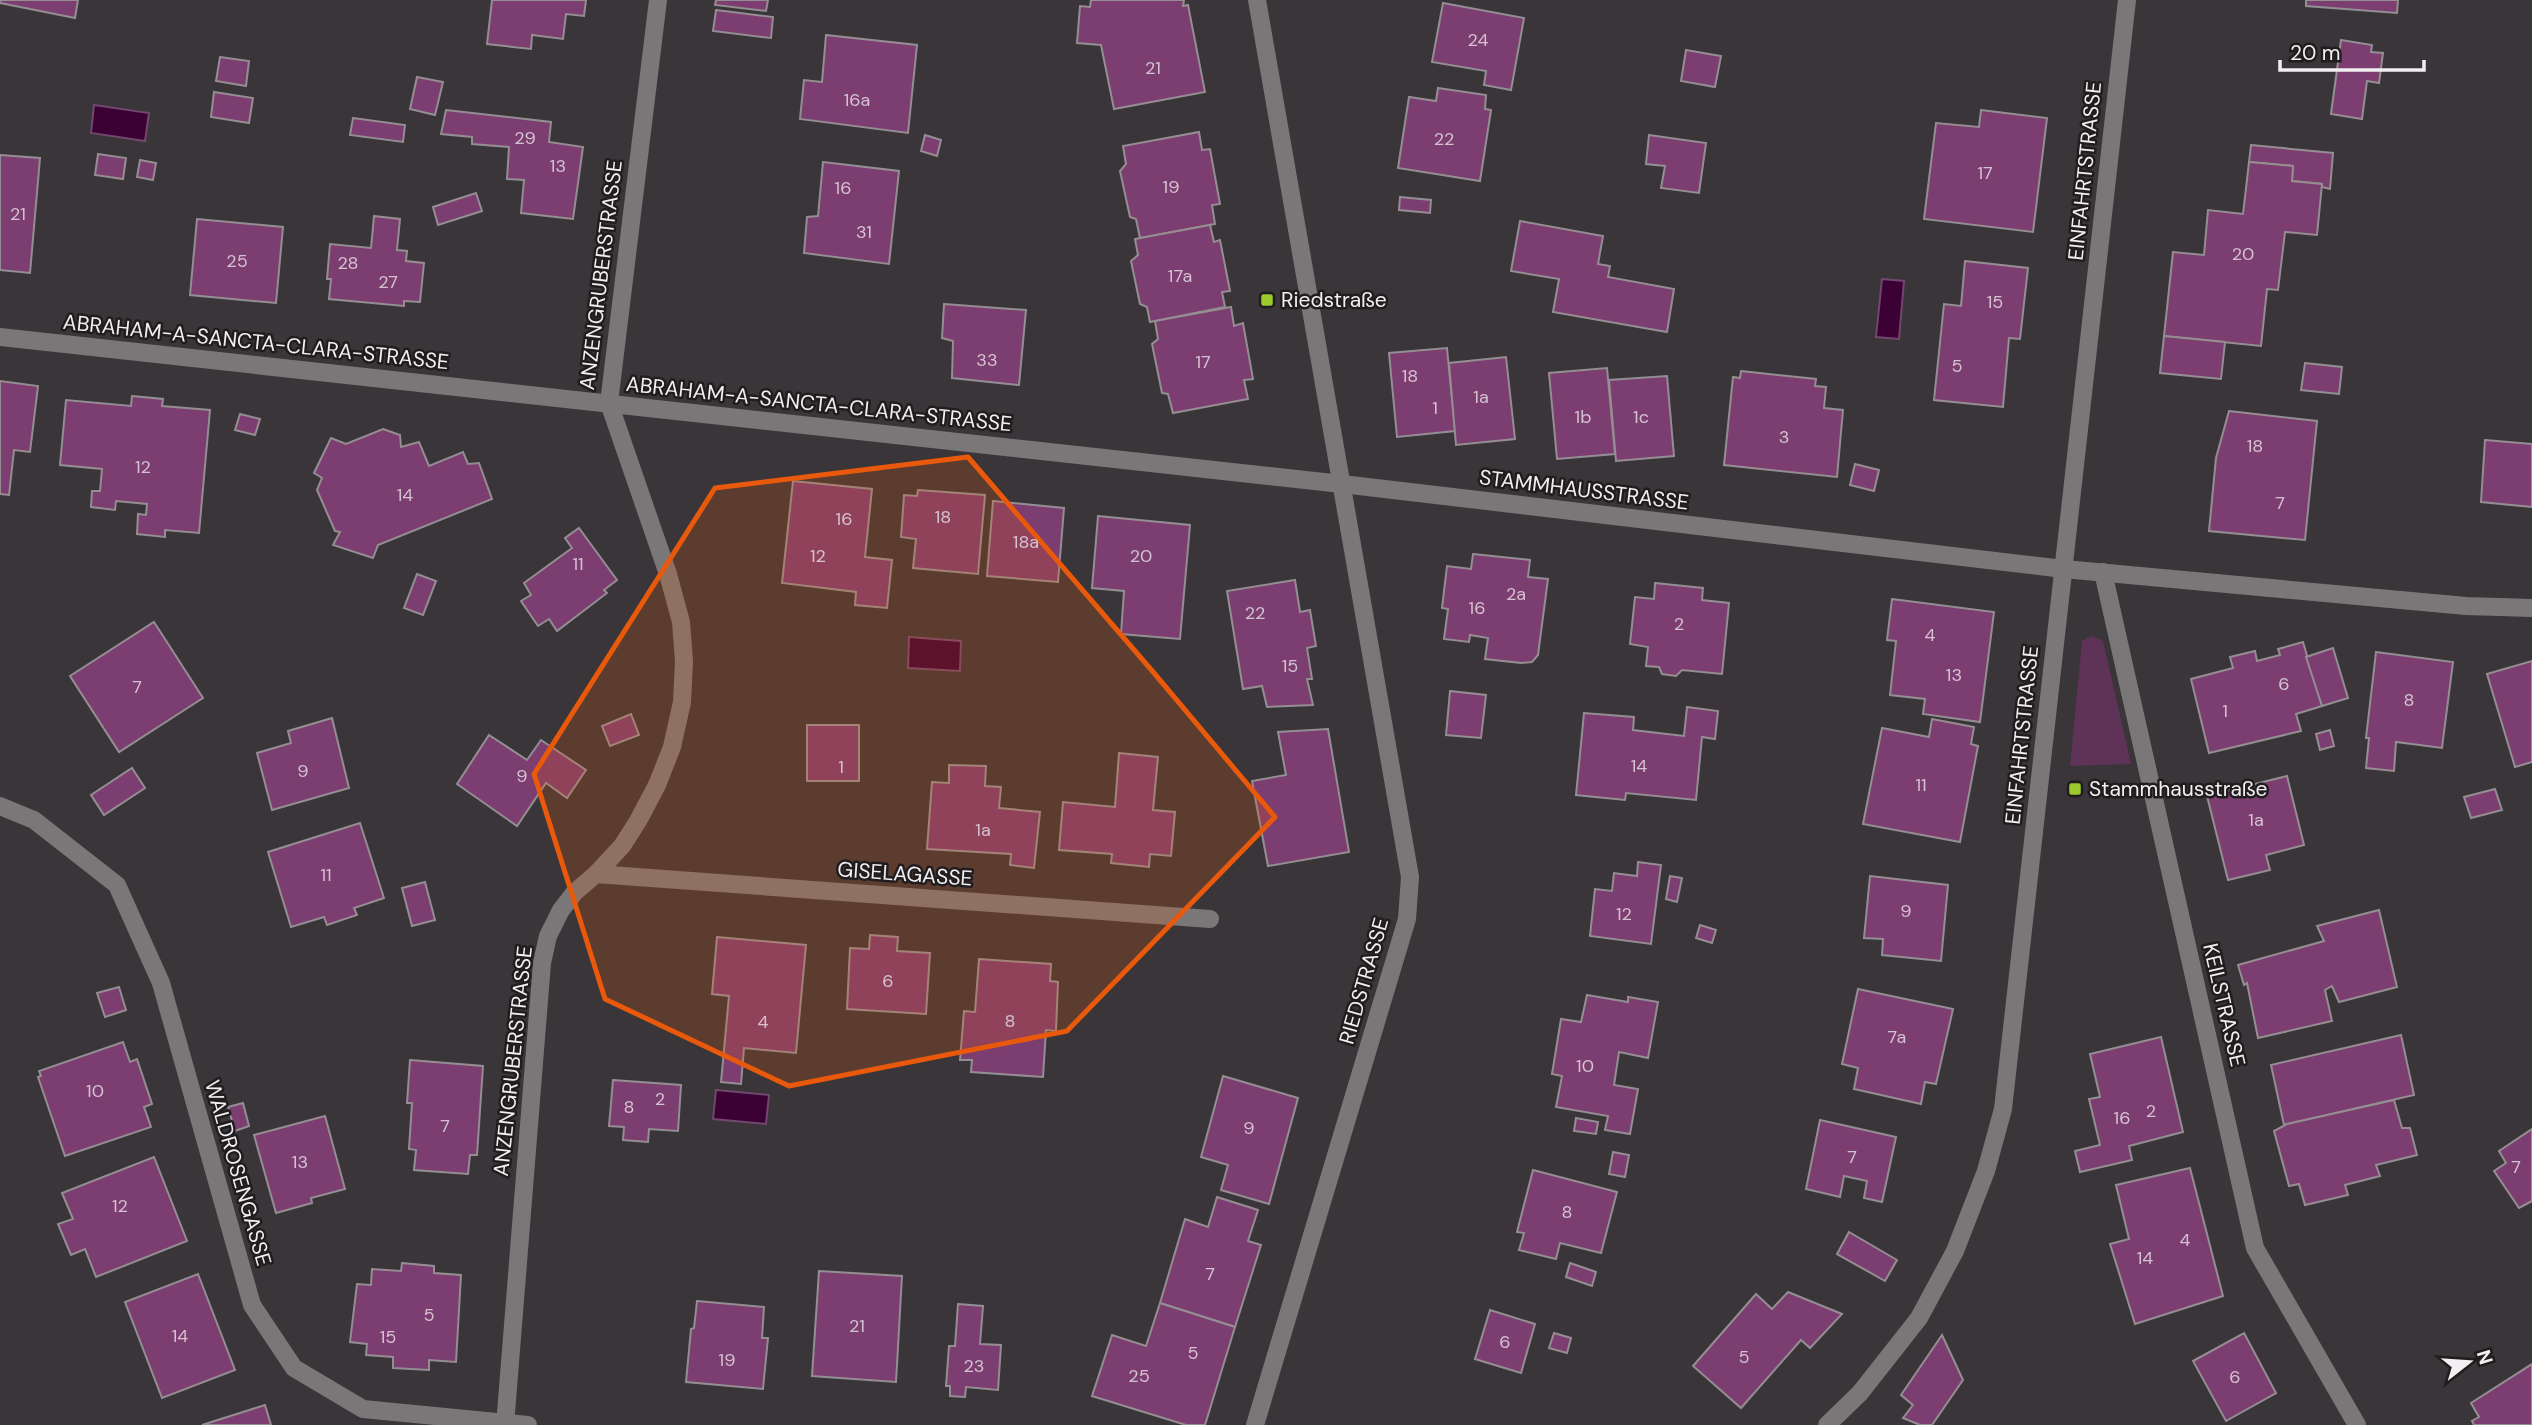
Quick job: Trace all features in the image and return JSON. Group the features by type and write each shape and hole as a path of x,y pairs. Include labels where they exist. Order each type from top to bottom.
{"street":[{"name":"ANZENGRUBERSTRASSE","path":"505,1424 542,964 548,936 561,910 575,892 622,846 657,785 672,747 679,713 684,661 681,622 609,404 658,0"},
{"name":"RIEDSTRASSE","path":"1255,1425 1407,919 1410,877 1257,0"},
{"name":"EINFAHRTSTRASSE","path":"1827,1425 1860,1393 1919,1318 1955,1251 1986,1171 2003,1109 2127,0"},
{"name":"ABRAHAM-A-SANCTA-CLARA-STRASSE","path":"0,337 1342,485"},
{"name":"STAMMHAUSSTRASSE","path":"1342,485 2064,569 2466,606 2532,608"},
{"name":"KEILSTRASSE","path":"2104,572 2255,1248 2357,1425"},
{"name":"WALDROSENGASSE","path":"0,806 34,820 117,885 161,984 252,1305 294,1368 363,1409 528,1425"},
{"name":"GISELAGASSE","path":"596,874 1210,919"}],"highlighted area":[{"path":"968,457 1275,817 1067,1031 789,1086 605,999 534,774 715,488"}],"shaded area":[{"path":"94,105 149,113 145,141 91,133"},
{"path":"1882,279 1904,281 1899,339 1876,337"},
{"path":"2091,636 2103,641 2131,764 2070,766 2082,641"},
{"path":"909,637 961,641 960,671 908,668"},
{"path":"716,1090 769,1095 766,1124 713,1119"}],"building":[{"path":"0,0 78,0 75,18 0,3"},
{"path":"492,0 586,0 584,16 566,14 563,39 532,35 531,49 487,44"},
{"path":"716,0 768,0 766,11 715,5"},
{"path":"1091,0 1184,0 1183,6 1188,5 1205,92 1114,109 1101,45 1077,43 1080,6 1090,7"},
{"path":"2306,0 2398,0 2397,13 2306,6"},
{"path":"1443,3 1524,18 1511,90 1484,85 1486,71 1432,62"},
{"path":"716,10 773,17 771,38 713,31"},
{"path":"826,35 917,45 908,133 800,119 804,80 822,82"},
{"path":"2341,40 2372,45 2371,52 2383,53 2379,83 2367,81 2362,119 2331,114"},
{"path":"1686,50 1721,56 1715,87 1681,81"},
{"path":"220,57 249,61 246,86 216,81"},
{"path":"417,77 443,82 435,115 410,109"},
{"path":"1438,88 1486,95 1485,109 1491,110 1480,181 1398,168 1409,97 1436,101"},
{"path":"214,92 253,98 249,123 211,117"},
{"path":"446,110 551,122 549,142 583,147 573,219 521,213 524,180 507,179 509,147 472,144 472,137 441,134"},
{"path":"1981,110 2047,118 2033,232 1924,219 1936,123 1979,127"},
{"path":"353,118 405,125 403,142 350,135"},
{"path":"1199,132 1202,150 1210,149 1220,204 1212,205 1215,224 1140,238 1136,219 1130,217 1120,171 1126,164 1123,146"},
{"path":"925,135 941,140 937,156 921,151"},
{"path":"1649,135 1706,143 1699,193 1661,188 1665,166 1646,164"},
{"path":"2251,145 2333,153 2330,189 2322,187 2322,184 2292,181 2293,166 2249,162"},
{"path":"98,154 126,158 123,179 95,175"},
{"path":"0,155 40,158 30,273 0,270"},
{"path":"140,160 156,163 153,180 137,177"},
{"path":"823,162 899,171 889,264 804,253 807,217 818,216"},
{"path":"2249,162 2293,166 2292,181 2322,184 2317,235 2285,232 2278,290 2267,289 2261,346 2164,336 2173,252 2204,255 2208,210 2243,214"},
{"path":"476,193 482,211 438,225 433,207"},
{"path":"1400,197 1431,200 1430,213 1399,210"},
{"path":"374,216 400,219 397,250 407,251 406,261 424,263 420,302 404,301 404,306 329,299 331,279 327,279 330,244 371,248"},
{"path":"197,219 283,227 276,303 190,295"},
{"path":"1520,221 1603,236 1598,264 1610,266 1608,277 1674,289 1667,332 1553,312 1559,279 1511,271"},
{"path":"1210,225 1214,242 1220,240 1230,291 1222,292 1225,307 1150,322 1147,307 1140,304 1131,261 1138,255 1135,239"},
{"path":"1965,261 2028,268 2020,339 2009,338 2003,407 1934,400 1944,304 1961,306"},
{"path":"944,304 1026,310 1019,385 952,378 953,341 942,338"},
{"path":"1231,307 1234,326 1243,323 1253,379 1244,380 1248,399 1173,413 1168,394 1162,393 1152,344 1158,339 1155,321"},
{"path":"2164,336 2225,342 2221,379 2160,373"},
{"path":"1447,348 1455,431 1397,437 1389,353"},
{"path":"1506,357 1515,439 1456,445 1449,363"},
{"path":"2305,363 2342,367 2339,394 2301,390"},
{"path":"1607,368 1615,454 1557,459 1549,373"},
{"path":"1741,371 1816,379 1815,386 1826,387 1824,408 1843,410 1837,477 1724,465 1733,377 1740,378"},
{"path":"1667,376 1674,456 1616,461 1609,380"},
{"path":"0,381 38,386 30,452 14,450 9,495 0,494"},
{"path":"132,396 163,399 162,406 210,410 199,533 165,530 165,537 137,534 138,514 146,515 147,504 116,501 115,510 91,507 92,491 100,491 102,469 60,465 66,400 131,406"},
{"path":"2229,411 2317,421 2305,540 2209,531 2216,458"},
{"path":"240,414 260,419 255,435 235,430"},
{"path":"383,429 400,435 401,447 419,442 429,466 463,452 468,464 479,463 492,499 378,545 373,558 333,545 340,532 335,531 317,490 322,478 314,473 331,438 346,444"},
{"path":"2485,440 2532,444 2532,507 2481,502"},
{"path":"1855,464 1879,470 1874,491 1850,485"},
{"path":"793,481 872,489 865,557 892,560 887,608 855,605 856,592 782,583"},
{"path":"918,490 985,495 978,574 913,568 916,539 901,537 904,495 917,496"},
{"path":"993,501 1064,508 1058,582 987,576"},
{"path":"1098,516 1190,525 1180,639 1121,634 1124,591 1092,588"},
{"path":"579,528 617,580 604,590 607,593 557,631 549,619 538,626 521,601 531,595 524,583 572,548 565,538"},
{"path":"1473,554 1530,560 1528,577 1548,579 1538,655 1532,662 1485,659 1488,638 1470,635 1469,642 1444,639 1448,609 1442,608 1447,566 1471,569"},
{"path":"417,574 436,581 423,615 404,608"},
{"path":"1295,580 1300,612 1310,610 1316,646 1307,648 1312,679 1307,679 1313,705 1267,707 1262,686 1243,689 1227,591"},
{"path":"1655,583 1703,588 1702,600 1729,603 1722,674 1682,670 1676,676 1662,674 1659,667 1646,666 1648,647 1630,644 1635,597 1654,599"},
{"path":"1892,599 1994,612 1980,722 1923,714 1925,699 1890,695 1896,641 1887,640"},
{"path":"154,622 203,698 119,752 70,676"},
{"path":"2303,642 2322,706 2296,714 2301,731 2209,753 2191,679 2233,668 2230,657 2255,651 2257,661 2280,655 2278,649"},
{"path":"2333,648 2348,698 2322,706 2306,657"},
{"path":"2376,652 2453,662 2442,748 2396,742 2394,771 2366,768 2369,738 2366,738"},
{"path":"2532,661 2532,762 2515,767 2487,674"},
{"path":"1450,691 1486,695 1481,738 1446,735"},
{"path":"1687,707 1718,711 1715,739 1702,737 1696,800 1626,793 1625,800 1576,795 1584,713 1634,717 1633,730 1684,736"},
{"path":"631,714 639,735 610,746 602,726"},
{"path":"332,718 349,788 272,810 257,753 291,743 288,731"},
{"path":"1932,719 1974,727 1971,744 1978,746 1960,842 1863,824 1882,728 1929,737"},
{"path":"807,725 859,725 859,781 807,781"},
{"path":"1328,729 1349,852 1268,866 1252,781 1286,775 1278,732"},
{"path":"2330,730 2334,746 2320,750 2316,734"},
{"path":"489,735 527,760 541,740 586,770 567,798 546,783 517,826 457,784"},
{"path":"1119,753 1158,757 1153,810 1175,812 1171,856 1150,854 1149,867 1111,863 1112,854 1059,850 1063,802 1115,807"},
{"path":"949,765 986,766 985,786 1001,787 999,808 1040,812 1034,868 1010,865 1011,854 927,849 932,782 949,783"},
{"path":"132,768 145,788 104,815 91,795"},
{"path":"2287,776 2304,845 2266,855 2270,870 2228,880 2207,796"},
{"path":"2495,789 2502,810 2471,818 2464,797"},
{"path":"360,823 384,898 354,908 357,915 327,925 324,917 291,927 268,852"},
{"path":"1638,862 1661,865 1651,944 1590,936 1595,889 1612,891 1614,873 1637,876"},
{"path":"1670,876 1682,878 1677,902 1666,899"},
{"path":"1870,876 1948,885 1941,961 1882,955 1883,939 1864,938"},
{"path":"425,882 435,920 412,926 402,888"},
{"path":"2379,910 2397,987 2339,1002 2332,986 2325,990 2332,1021 2258,1038 2247,983 2244,985 2238,965 2324,941 2317,926"},
{"path":"1700,925 1716,930 1712,943 1696,938"},
{"path":"870,935 898,937 897,951 930,953 926,1014 847,1009 850,948 869,949"},
{"path":"717,937 806,945 796,1053 744,1048 741,1084 721,1082 729,996 712,994"},
{"path":"979,959 1051,964 1050,981 1058,982 1056,1031 1046,1030 1043,1077 971,1072 972,1060 960,1060 964,1011 975,1012"},
{"path":"119,987 126,1010 105,1017 97,993"},
{"path":"1858,989 1953,1009 1936,1084 1925,1082 1921,1104 1854,1089 1858,1068 1842,1064"},
{"path":"1587,995 1628,1002 1628,997 1658,1002 1648,1058 1619,1052 1614,1085 1638,1089 1630,1134 1605,1130 1608,1116 1556,1107 1562,1076 1552,1074 1561,1019 1581,1022"},
{"path":"2401,1035 2414,1095 2284,1125 2271,1065"},
{"path":"2161,1037 2183,1132 2129,1146 2132,1160 2080,1172 2075,1151 2100,1145 2089,1099 2100,1097 2090,1054"},
{"path":"123,1042 130,1062 137,1059 152,1104 144,1107 151,1127 65,1156 38,1077 41,1076 39,1071"},
{"path":"410,1060 483,1066 477,1155 470,1155 468,1174 414,1170 416,1150 409,1149 412,1103 407,1103"},
{"path":"1223,1076 1298,1098 1269,1204 1221,1190 1228,1165 1201,1157"},
{"path":"613,1080 681,1085 678,1131 649,1129 648,1142 623,1140 624,1127 609,1126"},
{"path":"2394,1100 2402,1128 2410,1128 2417,1155 2376,1165 2380,1176 2345,1185 2348,1195 2305,1205 2299,1184 2289,1186 2274,1131 2287,1124"},
{"path":"243,1103 249,1126 235,1131 228,1107"},
{"path":"325,1116 345,1189 311,1198 312,1203 276,1213 254,1135"},
{"path":"1576,1118 1598,1122 1596,1134 1574,1131"},
{"path":"1820,1120 1896,1137 1882,1202 1864,1198 1867,1181 1844,1176 1840,1197 1806,1189"},
{"path":"2532,1129 2532,1201 2519,1208 2494,1171 2506,1163 2499,1151"},
{"path":"1613,1152 1629,1155 1625,1177 1609,1174"},
{"path":"154,1157 187,1241 96,1277 85,1249 71,1255 58,1224 73,1219 62,1193"},
{"path":"2190,1168 2223,1296 2135,1324 2110,1244 2129,1239 2116,1185"},
{"path":"1533,1170 1617,1192 1601,1253 1560,1243 1556,1259 1519,1250 1524,1233 1517,1232"},
{"path":"1217,1197 1258,1210 1248,1241 1261,1245 1235,1327 1160,1303 1185,1219 1208,1227"},
{"path":"1849,1232 1897,1260 1885,1281 1837,1254"},
{"path":"402,1263 434,1266 434,1273 461,1275 456,1362 429,1360 429,1370 393,1368 393,1357 366,1355 367,1344 350,1342 357,1284 371,1285 372,1269 401,1271"},
{"path":"1570,1263 1596,1272 1592,1286 1566,1277"},
{"path":"819,1271 902,1276 896,1382 812,1376"},
{"path":"198,1274 235,1370 162,1398 125,1302"},
{"path":"1788,1292 1842,1314 1810,1348 1801,1340 1741,1408 1693,1366 1756,1294 1772,1309"},
{"path":"697,1301 764,1307 762,1338 768,1338 763,1389 686,1382 691,1329 694,1328"},
{"path":"1160,1303 1235,1327 1205,1425 1186,1425 1092,1396 1112,1335 1146,1346"},
{"path":"958,1304 983,1306 980,1344 1001,1345 998,1390 966,1387 965,1397 950,1396 950,1386 946,1386 949,1346 955,1346"},
{"path":"1490,1310 1535,1324 1521,1373 1475,1359"},
{"path":"1554,1333 1571,1338 1567,1353 1549,1348"},
{"path":"2244,1333 2276,1393 2226,1421 2193,1361"},
{"path":"1942,1335 1963,1380 1932,1425 1920,1425 1903,1418 1913,1405 1901,1395"},
{"path":"2532,1364 2532,1425 2474,1425 2472,1421 2479,1417 2471,1403"},
{"path":"265,1405 271,1425 202,1425"}],"place":[{"name":"Riedstraße","path":"1267,300"},
{"name":"Stammhausstraße","path":"2075,789"}]}
